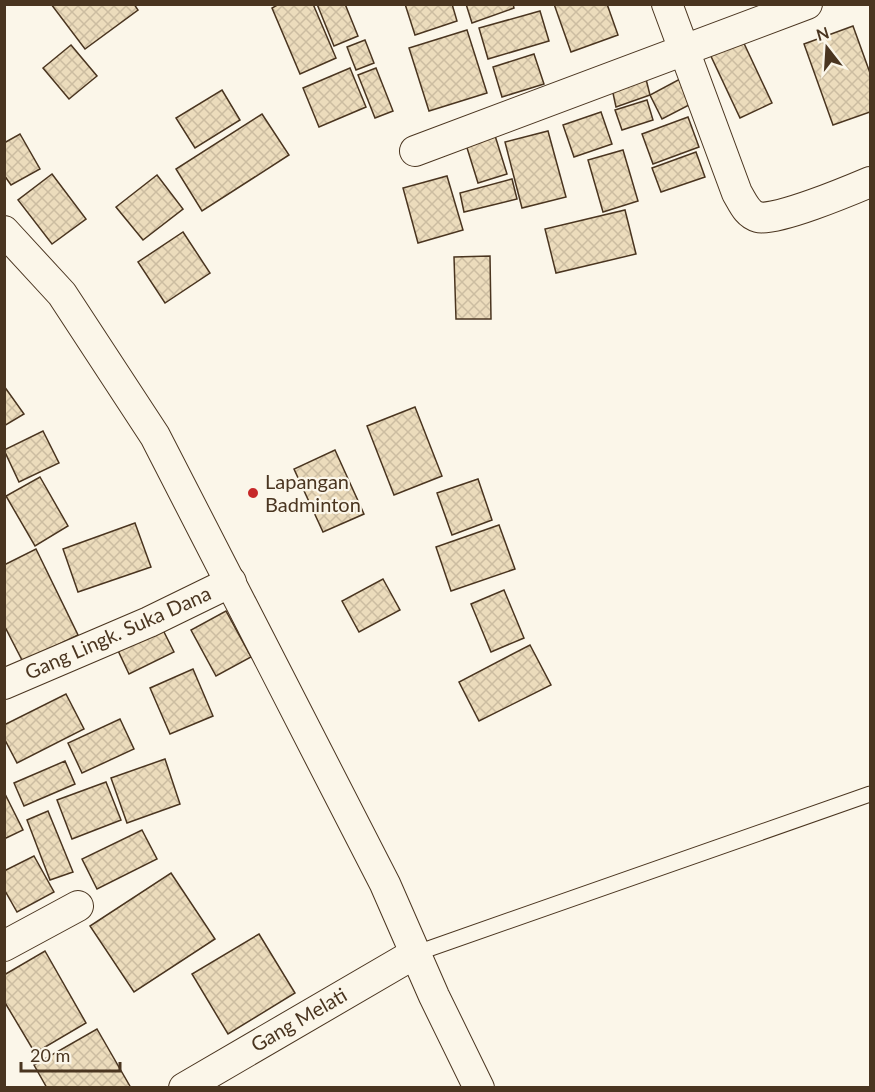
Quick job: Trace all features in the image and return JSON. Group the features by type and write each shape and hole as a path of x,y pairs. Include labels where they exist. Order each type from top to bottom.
{"street":[{"path":"667,4 737,193 748,213 760,218 778,214 870,182"},
{"path":"415,151 807,4"},
{"path":"10,249 62,294 111,365 155,436 231,582 269,662 309,733 385,884 414,954 479,1088"},
{"name":"Gang Lingk. Suka Dana","path":"4,684 149,622 231,582"},
{"path":"4,946 78,906"},
{"name":"Gang Melati","path":"184,1088 414,954"}],"lane":[{"path":"414,954 870,794"}],"building":[{"path":"51,4 134,4 138,10 85,49"},
{"path":"279,4 313,4 336,58 300,74 272,8"},
{"path":"317,4 345,4 358,36 334,46"},
{"path":"405,4 452,4 457,21 415,35"},
{"path":"466,4 513,4 514,8 472,23"},
{"path":"554,4 607,4 618,35 571,52"},
{"path":"540,11 549,41 488,59 479,28"},
{"path":"853,26 870,73 870,112 833,125 804,44"},
{"path":"467,30 487,93 429,111 409,48"},
{"path":"741,37 772,103 740,118 709,52"},
{"path":"365,40 374,63 356,70 347,47"},
{"path":"71,45 97,76 69,99 43,68"},
{"path":"534,54 544,84 502,97 493,67"},
{"path":"350,68 366,107 319,127 303,88"},
{"path":"376,68 393,111 375,118 358,75"},
{"path":"645,75 650,95 616,107 611,84"},
{"path":"680,79 693,103 662,119 650,95"},
{"path":"222,90 240,120 195,148 176,118"},
{"path":"647,100 653,120 622,130 615,110"},
{"path":"601,112 612,144 574,157 563,125"},
{"path":"262,114 289,155 202,211 176,169"},
{"path":"688,117 699,147 653,164 642,134"},
{"path":"492,126 507,174 478,183 463,135"},
{"path":"548,131 566,197 522,208 505,142"},
{"path":"20,134 40,169 11,185 4,175 4,143"},
{"path":"623,150 638,201 603,212 588,160"},
{"path":"696,152 705,177 661,192 652,168"},
{"path":"52,174 86,219 52,244 18,200"},
{"path":"157,175 183,209 143,240 116,207"},
{"path":"447,176 463,230 418,243 403,188"},
{"path":"512,179 517,199 464,212 460,193"},
{"path":"625,210 636,254 556,273 545,229"},
{"path":"183,232 210,273 165,303 138,262"},
{"path":"490,256 491,319 456,319 454,257"},
{"path":"4,386 24,414 4,426"},
{"path":"415,407 442,476 394,495 367,426"},
{"path":"43,431 59,463 19,482 4,450"},
{"path":"335,450 364,514 323,532 294,469"},
{"path":"40,477 68,526 35,546 6,496"},
{"path":"478,479 492,520 452,535 437,493"},
{"path":"135,523 151,567 78,592 63,549"},
{"path":"499,525 515,569 451,591 436,547"},
{"path":"36,549 78,635 23,662 4,625 4,565"},
{"path":"383,579 400,610 359,632 342,601"},
{"path":"504,590 524,638 491,652 471,604"},
{"path":"226,611 251,657 216,676 191,630"},
{"path":"159,622 174,652 129,674 114,642"},
{"path":"530,645 551,685 479,721 459,682"},
{"path":"193,669 213,716 170,734 150,688"},
{"path":"66,694 84,729 17,763 4,738 4,725"},
{"path":"120,719 134,749 82,773 68,743"},
{"path":"165,759 180,804 127,823 111,778"},
{"path":"65,761 75,784 24,806 14,783"},
{"path":"106,782 121,820 72,839 57,800"},
{"path":"4,792 23,830 4,839"},
{"path":"48,811 73,872 50,880 27,820"},
{"path":"142,830 157,859 97,889 82,859"},
{"path":"34,856 54,892 17,912 4,889 4,871"},
{"path":"171,873 215,939 134,992 90,926"},
{"path":"259,934 295,993 228,1034 192,974"},
{"path":"45,951 86,1023 35,1053 4,1001 4,975"},
{"path":"97,1029 131,1088 47,1088 34,1065"}],"place":[{"name":"Lapangan Badminton","path":"253,493"}]}
